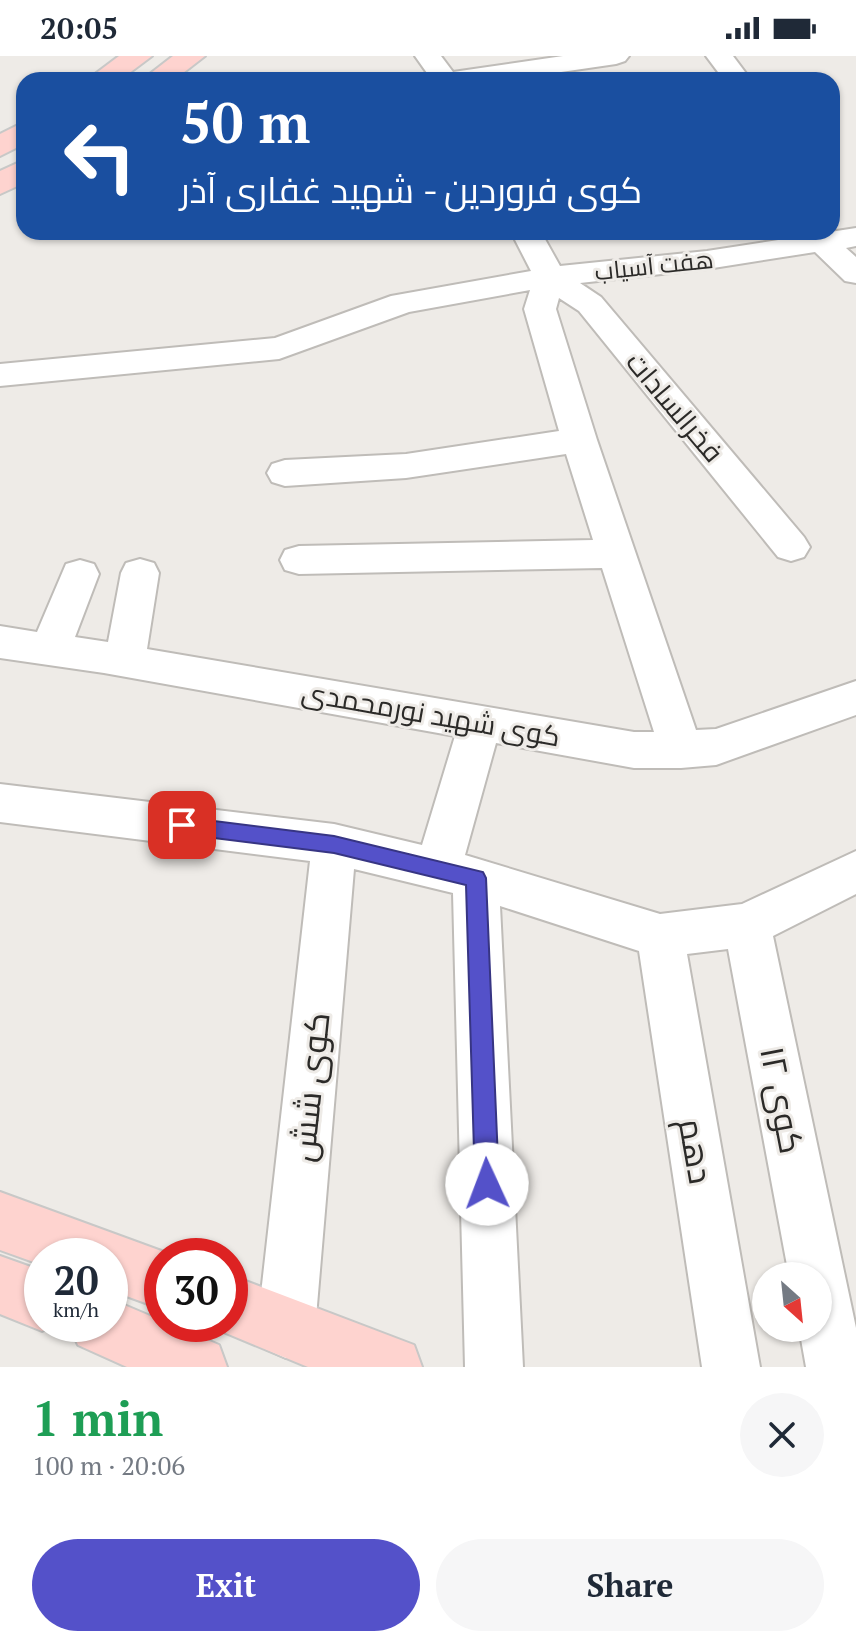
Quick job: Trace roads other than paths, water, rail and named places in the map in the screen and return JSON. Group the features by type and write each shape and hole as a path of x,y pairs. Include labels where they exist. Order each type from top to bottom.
{"main road":[{"path":"113,72 138,56"},
{"path":"168,72 191,56"},
{"path":"0,1221 46,1238"},
{"path":"0,1285 24,1294"},
{"path":"248,1313 392,1367"},
{"path":"128,1338 186,1365"}],"street":[{"path":"507,72 616,56"},
{"path":"719,56 732,72"},
{"path":"530,240 550,277 540,309 579,440 681,750"},
{"path":"688,240 707,260"},
{"name":"هفت آسیاب","path":"0,375 279,348 402,303 550,277 707,260 840,240"},
{"path":"823,243 856,274"},
{"name":"فخرالسادات","path":"550,277 590,304 791,547"},
{"path":"285,473 406,466 579,440"},
{"path":"299,560 616,554"},
{"path":"125,661 140,573"},
{"path":"50,649 80,574"},
{"name":"کوی شهید نورمحمدی","path":"0,642 634,750 716,747 856,698"},
{"path":"480,723 457,874 494,1367"},
{"path":"0,803 334,844 457,874 660,936 747,925 856,871"},
{"name":"کوی شش","path":"286,1329 334,844"},
{"name":"کوی ۱۲","path":"747,925 815,1262"},
{"name":"دهم","path":"660,936 731,1367"},
{"name":"کوی ۱۲","path":"830,1342 835,1367"}]}
